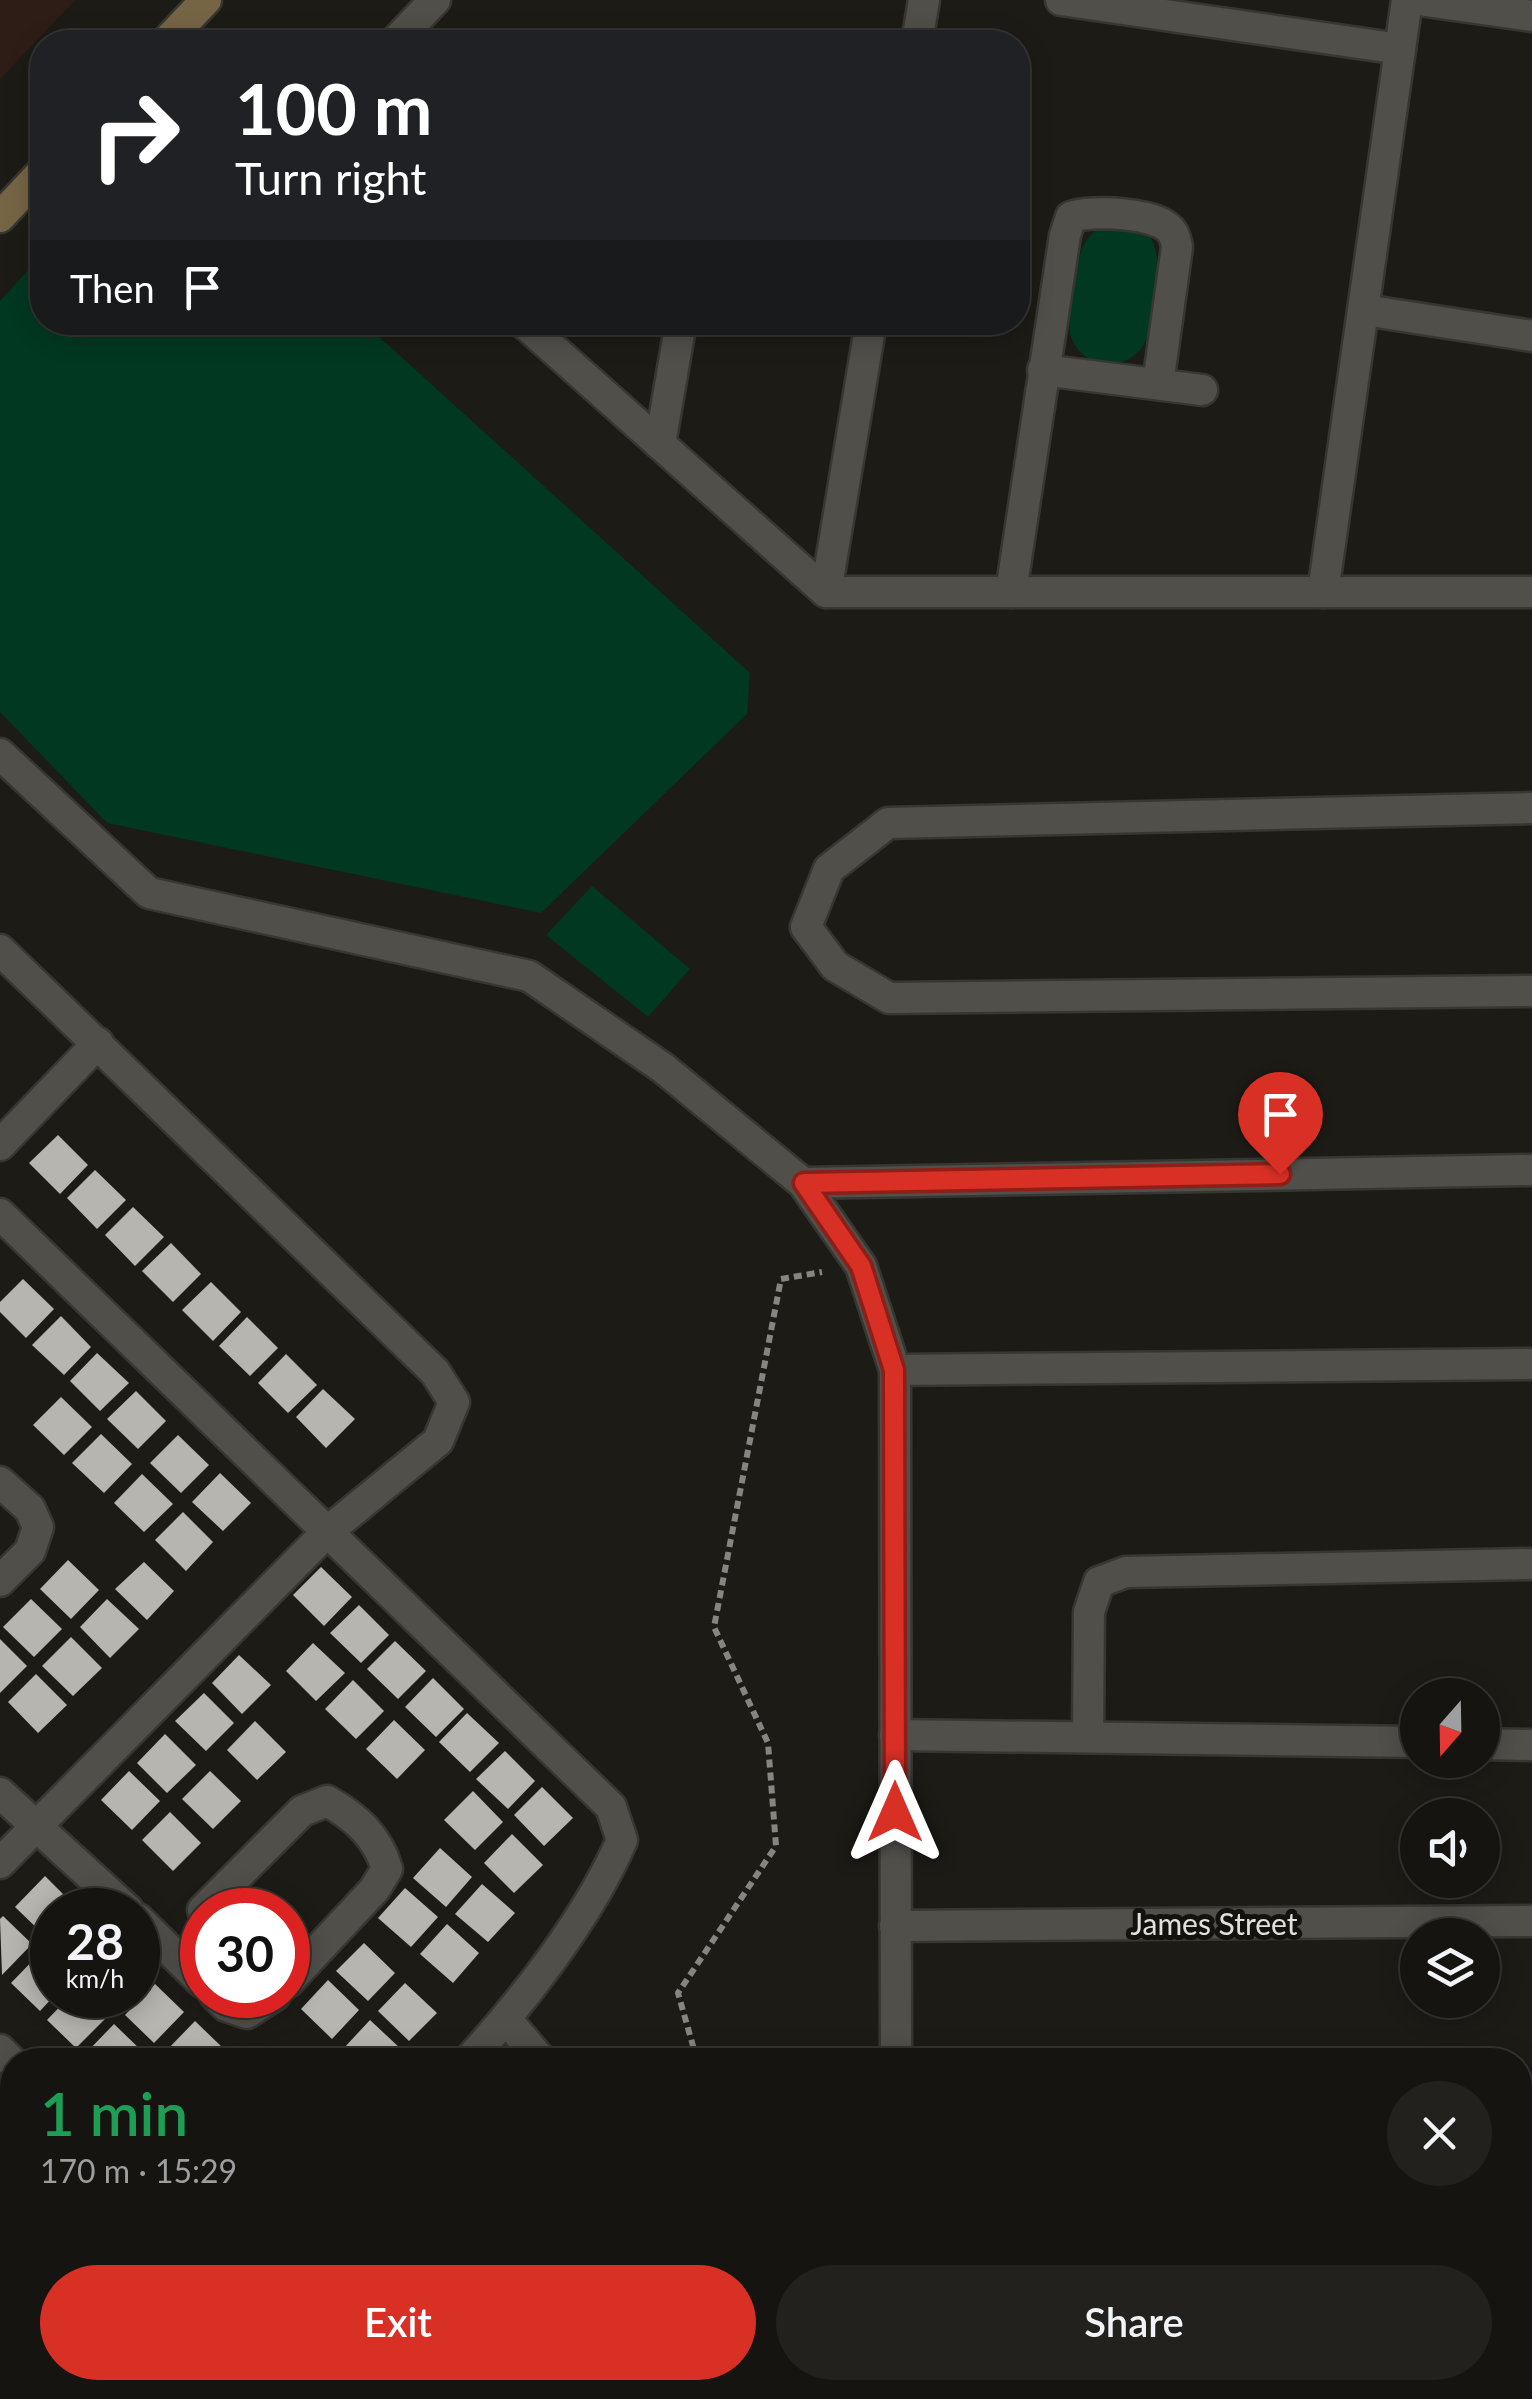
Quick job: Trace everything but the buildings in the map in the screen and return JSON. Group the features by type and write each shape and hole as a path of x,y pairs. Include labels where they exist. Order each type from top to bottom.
{"main road":[{"path":"177,30 206,0"},
{"path":"0,217 30,185"}],"street":[{"path":"406,30 434,0"},
{"path":"919,30 924,0"},
{"path":"1061,0 1400,49"},
{"path":"1324,592 1407,0"},
{"path":"1419,0 1532,16"},
{"path":"1011,592 1065,235 1071,217 1089,210 1158,221 1172,230 1177,247 1158,384"},
{"path":"1364,310 1532,336"},
{"path":"537,335 826,592 1532,592"},
{"path":"660,444 680,335"},
{"path":"826,592 869,335"},
{"path":"1044,370 1202,390"},
{"path":"0,754 148,893 529,976 663,1068 804,1183 861,1266 894,1370 896,2048"},
{"path":"1532,808 888,823 829,869 806,926 835,966 889,998 1532,991"},
{"path":"0,950 434,1372 454,1402 438,1441 327,1532 0,1863"},
{"path":"0,1146 98,1043"},
{"path":"804,1183 1532,1170"},
{"path":"0,1214 611,1807 622,1840 608,1871 506,2019 480,2048"},
{"path":"894,1370 1532,1364"},
{"path":"0,1482 30,1509 38,1527 30,1551 0,1581"},
{"path":"1088,1736 1090,1612 1099,1582 1126,1572 1532,1564"},
{"path":"895,1735 1400,1742"},
{"path":"1500,1744 1532,1745"},
{"path":"0,1793 104,1888"},
{"path":"225,1888 302,1811 327,1801 348,1812 380,1846 387,1869 374,1890 310,1958"},
{"name":"James Street","path":"896,1926 1532,1921"},
{"path":"167,1946 180,1933"},
{"path":"160,1939 180,1959"},
{"path":"506,2019 531,2048"}],"path":[{"path":"694,2048 678,1993 776,1846 768,1743 714,1627 780,1280 861,1266"}],"shaded area":[{"path":"0,0 75,0 47,30 30,30 30,47 0,79"}],"green space":[{"path":"1109,223 1148,233 1157,255 1157,269 1151,325 1144,344 1127,360 1106,364 1085,356 1077,348 1069,324 1083,248 1092,234"},
{"path":"30,268 30,335 377,335 750,673 747,714 541,913 107,823 0,712 0,301"},
{"path":"592,886 690,969 648,1017 546,935"}],"route":[{"path":"895,1812 894,1370 861,1266 804,1183 1280,1174"}]}
